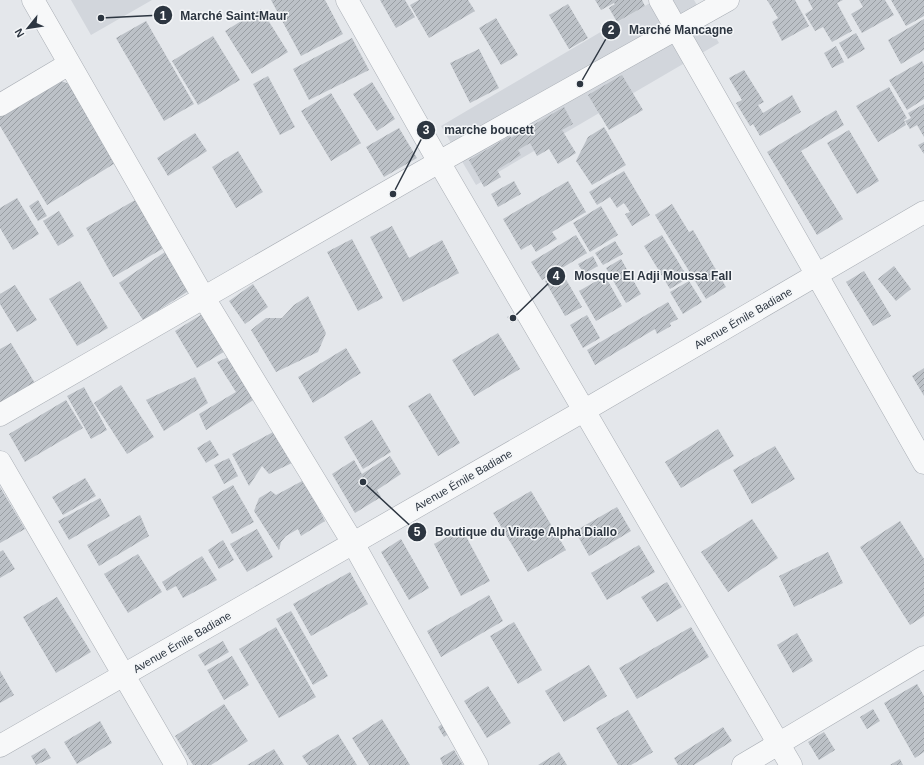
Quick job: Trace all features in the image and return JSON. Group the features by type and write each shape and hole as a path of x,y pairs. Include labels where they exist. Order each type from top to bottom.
{"street":[{"path":"33,0 204,298 353,543 477,765"},
{"path":"347,0 439,162 791,765"},
{"path":"660,0 818,274 924,463"},
{"path":"0,415 439,162 728,0"},
{"path":"0,105 70,64"},
{"name":"Avenue Émile Badiane","path":"0,746 585,410 924,212"},
{"path":"0,462 176,765"},
{"path":"743,765 924,657"}],"shaded area":[{"path":"71,0 152,0 91,35"},
{"path":"655,0 694,0 719,43 476,185 441,126"}],"building":[{"path":"271,0 325,0 343,34 301,56"},
{"path":"380,0 405,0 415,17 396,28"},
{"path":"419,0 468,0 475,11 429,38 410,5"},
{"path":"595,0 642,0 645,6 617,22 609,8 615,4 614,3 601,10"},
{"path":"767,0 795,0 809,26 782,41 772,22 778,18"},
{"path":"808,0 843,0 837,3 852,31 832,42 823,27 815,31 805,14 813,9"},
{"path":"859,0 885,0 894,15 862,33 851,14 863,7"},
{"path":"891,0 924,0 924,16 906,26"},
{"path":"568,4 588,38 569,49 549,15"},
{"path":"261,9 288,52 252,74 225,31"},
{"path":"496,18 518,55 501,65 479,28"},
{"path":"924,19 924,50 901,64 888,40"},
{"path":"146,21 194,104 164,121 116,38"},
{"path":"856,33 865,49 848,59 839,43"},
{"path":"213,36 240,80 198,105 172,61"},
{"path":"352,38 369,70 309,100 293,69"},
{"path":"836,46 844,62 832,68 824,53"},
{"path":"479,49 499,88 470,103 450,63"},
{"path":"922,61 924,65 924,99 907,110 889,80"},
{"path":"744,70 764,102 758,105 763,113 792,95 801,112 760,136 753,124 750,126 736,103 742,100 729,78"},
{"path":"622,75 643,110 609,130 588,95"},
{"path":"268,76 295,127 280,135 253,84"},
{"path":"58,80 73,85 117,162 47,205 0,126 0,116"},
{"path":"372,82 395,119 377,131 353,94"},
{"path":"889,87 907,118 904,120 906,125 878,142 856,106"},
{"path":"331,93 361,143 331,161 301,111"},
{"path":"924,104 924,137 917,125 910,129 905,121 911,118 908,113"},
{"path":"564,107 573,124 562,130 576,153 558,164 549,149 537,156 530,143 518,150 521,155 497,170 501,177 484,187 469,160 510,136 511,138"},
{"path":"836,110 844,125 801,151 843,219 817,235 767,152"},
{"path":"604,127 626,165 592,185 576,161 588,137"},
{"path":"399,128 417,158 384,177 366,147"},
{"path":"849,130 879,181 857,194 827,143"},
{"path":"195,133 207,151 168,176 157,158"},
{"path":"924,142 924,154 918,145"},
{"path":"238,151 263,192 236,208 212,167"},
{"path":"624,171 650,215 632,226 625,214 630,212 624,203 617,208 610,197 597,205 589,192"},
{"path":"514,181 521,194 498,207 491,194"},
{"path":"568,181 586,212 552,232 557,239 536,252 531,244 521,250 503,219"},
{"path":"17,198 39,234 13,250 0,228 0,208"},
{"path":"137,199 164,248 113,277 86,228"},
{"path":"38,200 47,216 38,221 29,206"},
{"path":"672,204 689,232 693,230 726,287 706,299 655,215"},
{"path":"601,206 618,235 590,252 573,223"},
{"path":"59,211 74,236 58,246 43,221"},
{"path":"392,226 409,258 442,240 459,273 403,302 370,237"},
{"path":"576,235 587,253 542,280 531,262"},
{"path":"662,235 688,278 670,289 644,246"},
{"path":"352,239 383,298 358,311 327,252"},
{"path":"615,241 623,254 603,265 595,253"},
{"path":"165,252 190,290 143,320 119,283"},
{"path":"593,256 598,266 584,274 578,264"},
{"path":"621,259 641,294 626,303 606,268"},
{"path":"894,266 911,289 896,301 878,279"},
{"path":"561,271 582,307 565,316 545,281"},
{"path":"864,271 891,316 873,326 846,282"},
{"path":"605,276 622,306 596,321 579,291"},
{"path":"80,281 108,328 77,346 49,299"},
{"path":"689,281 702,302 683,314 670,292"},
{"path":"253,284 268,307 245,324 229,301"},
{"path":"15,285 37,320 17,332 0,304 0,294"},
{"path":"308,296 326,333 318,352 276,372 251,330 266,318 282,318 294,305"},
{"path":"668,302 678,319 670,323 671,326 657,334 655,329 595,365 587,350"},
{"path":"204,313 227,350 197,368 175,331"},
{"path":"514,313 518,320 512,323 507,317"},
{"path":"587,315 600,338 583,348 570,325"},
{"path":"498,333 520,369 474,396 452,360"},
{"path":"11,343 36,385 0,405 0,349"},
{"path":"346,348 361,373 313,403 298,377"},
{"path":"233,355 255,399 206,430 199,414 236,392 217,362"},
{"path":"924,368 924,396 912,376"},
{"path":"195,377 208,403 164,431 146,400"},
{"path":"121,385 154,437 127,454 94,403"},
{"path":"84,387 107,430 91,439 67,396"},
{"path":"430,393 460,443 438,456 408,406"},
{"path":"66,400 83,428 25,462 9,434"},
{"path":"372,420 391,452 363,469 344,437"},
{"path":"718,429 734,456 681,488 665,462"},
{"path":"277,430 294,462 269,474 262,466 249,486 232,454"},
{"path":"210,440 219,455 206,463 197,448"},
{"path":"775,446 795,479 752,504 733,470"},
{"path":"390,456 401,474 377,490 381,497 355,513 332,474 354,460 362,474"},
{"path":"229,458 238,476 224,484 214,465"},
{"path":"85,478 96,496 63,515 52,497"},
{"path":"304,480 325,521 301,536 298,529 286,536 281,542 279,550 254,511 259,498 271,491 276,495"},
{"path":"233,485 254,522 232,534 212,497"},
{"path":"0,487 25,529 0,543"},
{"path":"531,491 566,550 528,572 493,513"},
{"path":"100,498 110,516 69,540 58,521"},
{"path":"617,507 631,531 589,556 575,531"},
{"path":"140,515 149,536 99,566 87,545"},
{"path":"752,519 778,558 728,592 701,552"},
{"path":"900,521 924,559 924,616 910,625 860,547"},
{"path":"257,529 273,557 247,572 230,544"},
{"path":"462,529 490,581 461,596 434,544"},
{"path":"401,539 429,588 409,600 381,552"},
{"path":"223,540 234,560 219,569 208,550"},
{"path":"639,545 655,572 607,600 591,573"},
{"path":"3,550 15,569 0,578 0,552"},
{"path":"828,552 843,583 794,607 779,576"},
{"path":"138,554 162,592 128,613 104,574"},
{"path":"202,556 217,580 183,598 176,586 167,591 162,582"},
{"path":"350,572 368,604 311,636 293,604"},
{"path":"667,582 682,607 657,622 641,597"},
{"path":"489,595 503,621 441,657 427,631"},
{"path":"57,597 91,652 56,673 23,617"},
{"path":"291,611 328,676 313,685 276,619"},
{"path":"514,622 542,670 518,684 490,636"},
{"path":"276,627 316,697 279,718 239,649"},
{"path":"691,627 709,657 637,699 619,668"},
{"path":"797,633 813,661 793,673 777,645"},
{"path":"223,641 229,652 205,666 198,655"},
{"path":"232,656 249,685 224,700 207,670"},
{"path":"589,665 607,696 564,722 545,691"},
{"path":"0,671 14,695 0,703"},
{"path":"917,684 924,696 924,752 915,758 884,703"},
{"path":"488,686 511,723 487,738 464,701"},
{"path":"224,704 248,741 211,765 193,765 175,736"},
{"path":"873,709 880,721 867,729 860,717"},
{"path":"628,710 653,752 631,765 618,765 596,728"},
{"path":"382,719 410,765 369,765 352,738"},
{"path":"100,721 112,743 77,764 64,742"},
{"path":"442,724 448,734 444,737 438,727"},
{"path":"723,727 732,741 694,765 678,765 674,758"},
{"path":"824,732 835,750 819,760 808,742"},
{"path":"338,734 357,765 308,765 302,756"},
{"path":"45,748 51,758 36,765 31,756"},
{"path":"274,749 284,765 247,765"},
{"path":"454,750 463,765 443,765 440,758"},
{"path":"559,752 567,765 538,765"},
{"path":"900,759 903,765 890,765"}],"place":[{"name":"Marché Saint-Maur","path":"101,18"},
{"name":"Marché Mancagne","path":"580,84"},
{"name":"marche boucett","path":"393,194"},
{"name":"Mosque El Adji Moussa Fall","path":"513,318"},
{"name":"Boutique du Virage Alpha Diallo","path":"363,482"}]}
